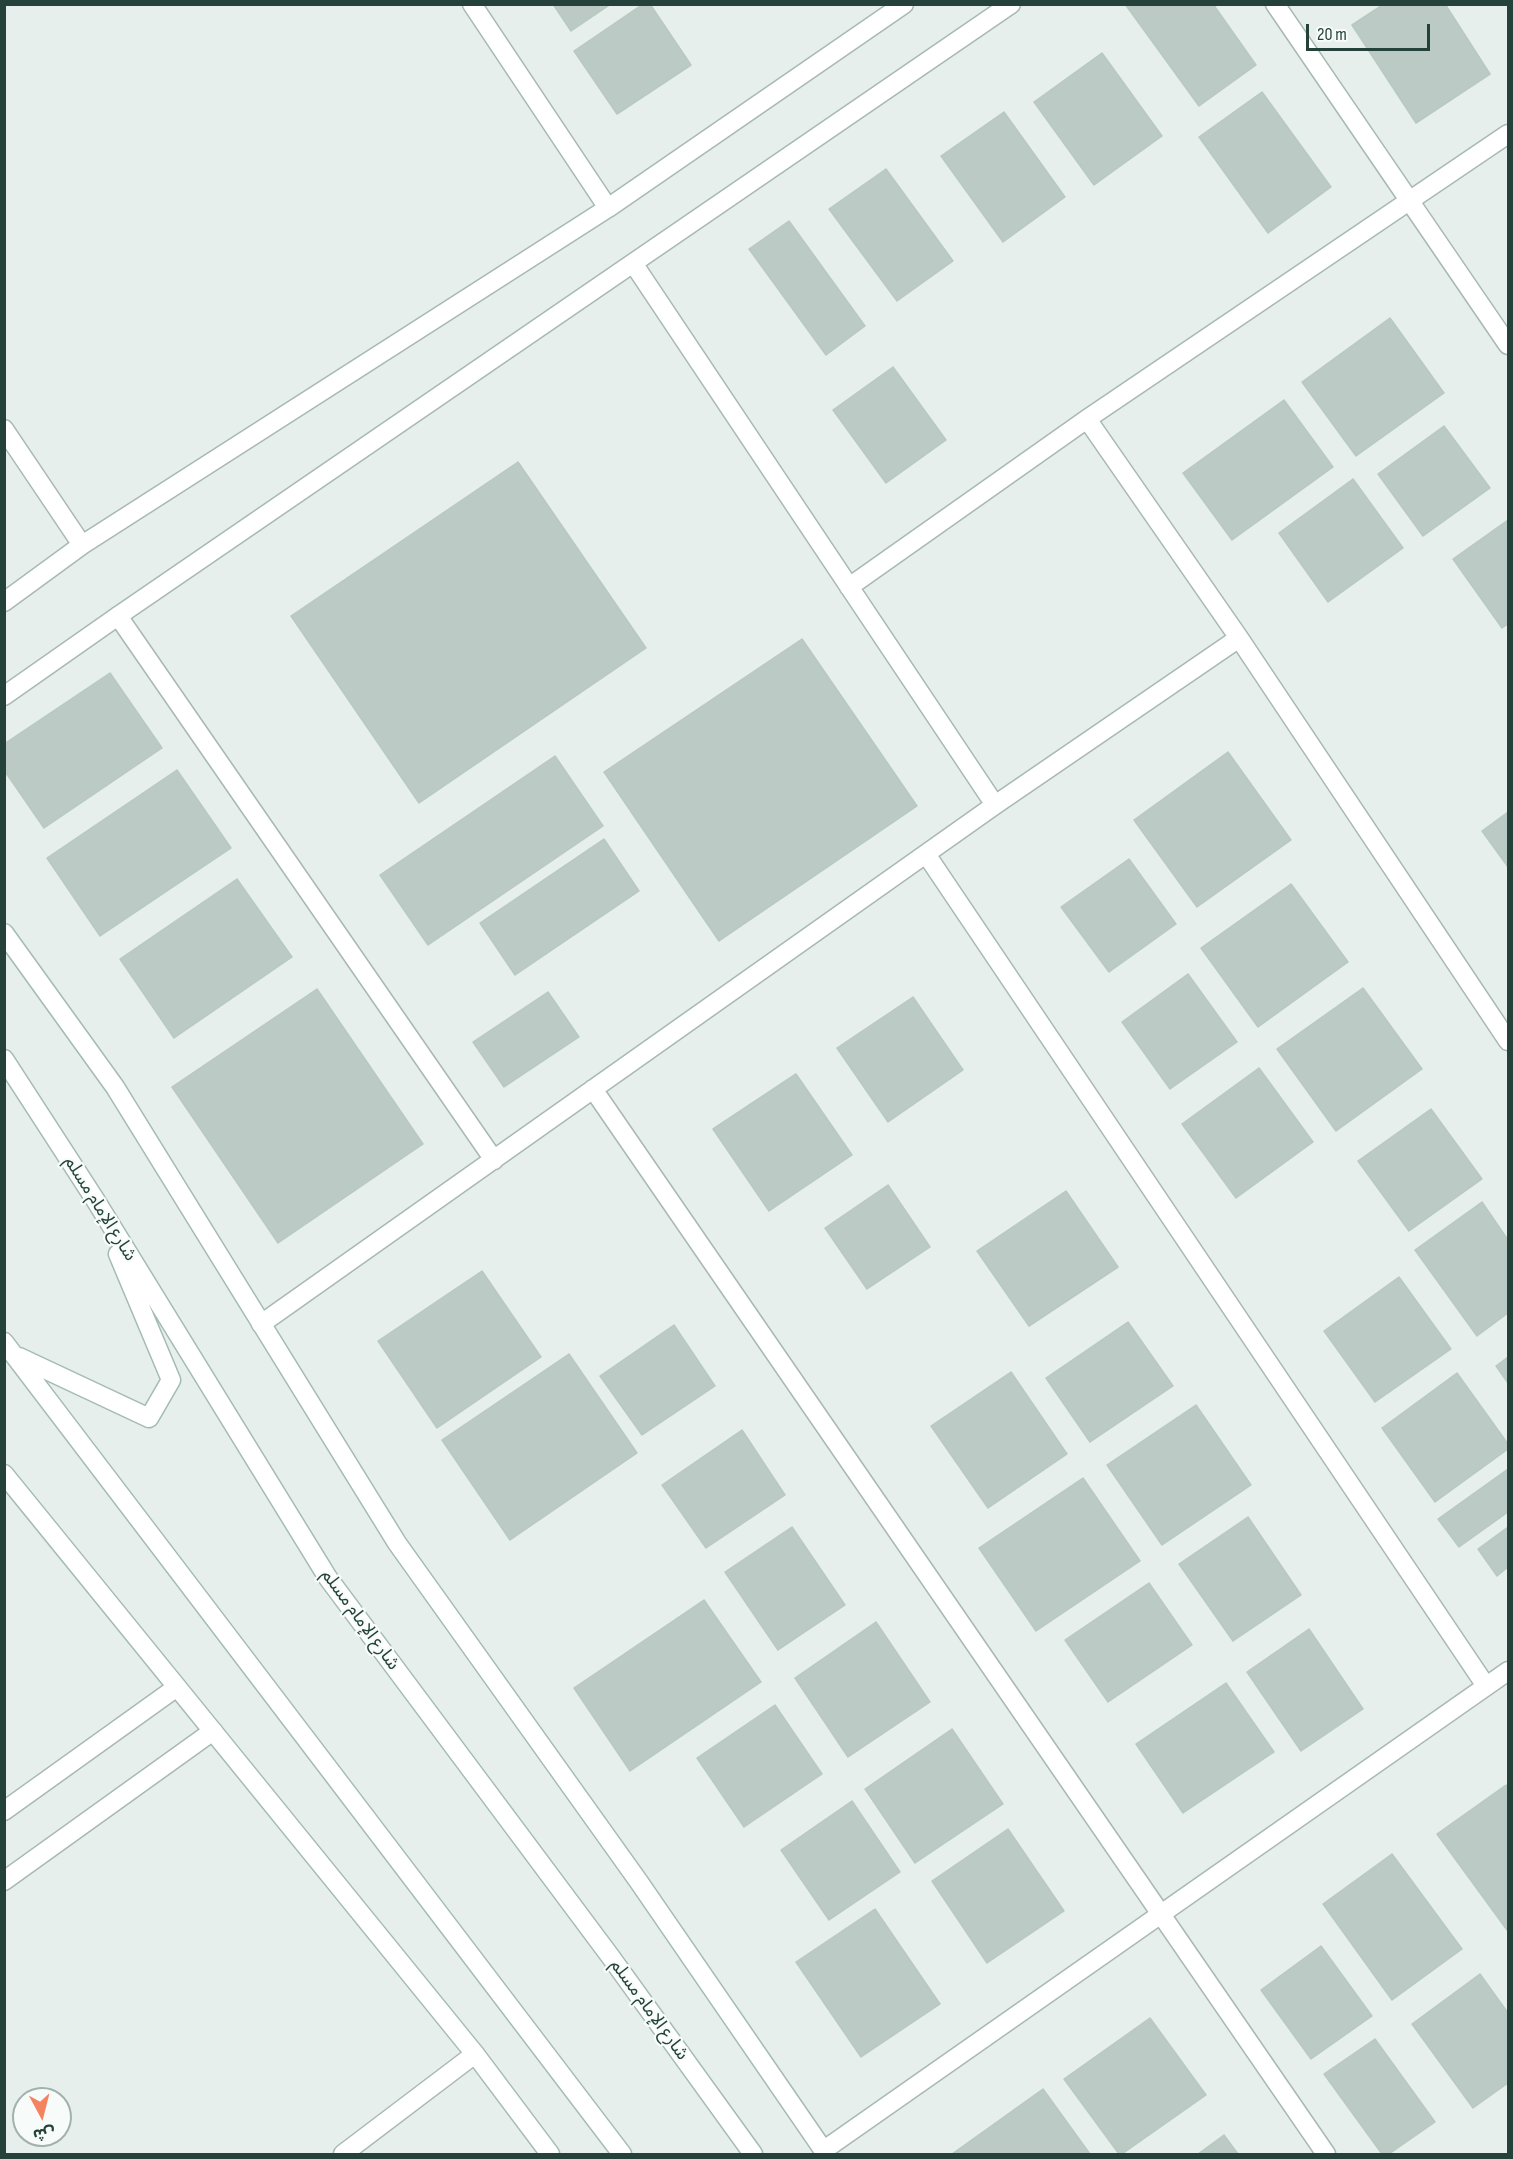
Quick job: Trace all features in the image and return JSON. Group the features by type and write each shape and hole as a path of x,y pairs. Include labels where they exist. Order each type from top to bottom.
{"street":[{"path":"472,4 608,208"},
{"path":"4,602 82,545 608,208 904,4"},
{"path":"4,696 1011,4"},
{"path":"1275,4 1509,345"},
{"path":"849,587 1087,419 1509,134"},
{"path":"633,263 995,805"},
{"path":"1087,419 1239,638 1509,1041"},
{"path":"4,429 82,545"},
{"path":"118,616 494,1160"},
{"path":"261,1324 995,805 1239,638"},
{"path":"926,854 1486,1686"},
{"path":"4,933 115,1087 397,1543 639,1882 825,2152 1509,1671"},
{"name":"شارع الإمام مسلم","path":"4,1059 96,1201 328,1578 610,1956 753,2154"},
{"path":"593,1089 1326,2154"},
{"path":"10,1348 149,1418 171,1380 96,1201"},
{"path":"10,1348 622,2154"},
{"path":"4,1474 475,2054 550,2154"},
{"path":"4,1811 177,1687"},
{"path":"4,1881 213,1731"},
{"path":"343,2154 475,2054"}],"building":[{"path":"553,4 611,4 571,31"},
{"path":"643,4 650,4 691,65 617,114 574,51"},
{"path":"1125,4 1213,4 1256,65 1199,106"},
{"path":"1384,4 1445,4 1490,74 1416,123 1352,25"},
{"path":"1102,53 1162,136 1094,185 1034,102"},
{"path":"1262,92 1331,187 1268,233 1199,137"},
{"path":"1004,112 1065,197 1003,242 941,156"},
{"path":"886,169 953,261 897,301 829,209"},
{"path":"789,221 865,326 826,355 749,249"},
{"path":"1390,318 1444,393 1356,456 1302,382"},
{"path":"893,367 946,440 886,483 833,410"},
{"path":"1284,400 1333,467 1232,540 1183,473"},
{"path":"1444,426 1490,488 1423,536 1378,474"},
{"path":"518,462 646,648 419,803 291,616"},
{"path":"1353,479 1403,548 1328,602 1279,533"},
{"path":"1508,520 1508,624 1502,628 1453,559"},
{"path":"802,639 917,806 719,941 604,772"},
{"path":"110,673 162,748 44,828 4,770 4,744"},
{"path":"1228,752 1291,840 1197,907 1134,820"},
{"path":"555,756 603,826 428,945 380,875"},
{"path":"177,770 231,848 100,936 47,858"},
{"path":"1508,812 1508,867 1482,831"},
{"path":"604,839 639,891 515,975 480,923"},
{"path":"1129,859 1176,924 1109,972 1061,907"},
{"path":"237,879 292,957 174,1038 120,959"},
{"path":"1291,884 1348,962 1258,1027 1201,948"},
{"path":"1188,974 1237,1042 1170,1089 1122,1022"},
{"path":"1363,988 1422,1069 1336,1131 1277,1049"},
{"path":"317,989 423,1144 278,1243 172,1087"},
{"path":"548,992 579,1037 504,1087 473,1042"},
{"path":"913,997 963,1070 888,1122 837,1048"},
{"path":"1259,1068 1313,1142 1236,1198 1182,1124"},
{"path":"796,1074 852,1155 769,1211 713,1129"},
{"path":"1431,1109 1482,1179 1409,1231 1358,1161"},
{"path":"888,1185 930,1247 867,1289 825,1228"},
{"path":"1066,1191 1118,1267 1029,1326 977,1251"},
{"path":"1482,1202 1508,1240 1508,1313 1477,1336 1415,1250"},
{"path":"482,1271 541,1357 437,1428 378,1341"},
{"path":"1399,1277 1451,1349 1375,1402 1324,1331"},
{"path":"1128,1322 1173,1386 1090,1442 1046,1378"},
{"path":"674,1325 715,1386 642,1435 600,1376"},
{"path":"569,1354 637,1453 510,1540 442,1440"},
{"path":"1508,1357 1508,1383 1496,1366"},
{"path":"1011,1372 1067,1454 988,1508 931,1426"},
{"path":"1457,1373 1508,1444 1508,1449 1435,1502 1382,1428"},
{"path":"1196,1405 1251,1485 1162,1545 1107,1465"},
{"path":"742,1430 785,1495 706,1548 662,1485"},
{"path":"1508,1469 1508,1512 1459,1547 1438,1519"},
{"path":"1083,1478 1140,1561 1036,1631 979,1548"},
{"path":"1248,1517 1301,1595 1233,1641 1179,1564"},
{"path":"792,1527 845,1605 778,1650 725,1572"},
{"path":"1508,1527 1508,1567 1497,1576 1478,1549"},
{"path":"1149,1583 1192,1645 1108,1702 1065,1640"},
{"path":"704,1600 761,1682 630,1771 574,1688"},
{"path":"876,1622 930,1702 848,1757 795,1678"},
{"path":"1309,1629 1363,1709 1301,1751 1247,1672"},
{"path":"1226,1683 1274,1752 1183,1813 1136,1744"},
{"path":"775,1705 822,1774 744,1827 697,1758"},
{"path":"952,1729 1003,1804 915,1863 865,1789"},
{"path":"1506,1785 1508,1789 1507,1930 1437,1834"},
{"path":"852,1801 900,1872 829,1920 781,1850"},
{"path":"1008,1829 1064,1911 987,1963 932,1881"},
{"path":"1392,1854 1462,1949 1392,2000 1323,1904"},
{"path":"875,1909 940,2004 861,2057 796,1962"},
{"path":"1321,1946 1372,2016 1311,2059 1261,1990"},
{"path":"1480,1974 1508,2013 1508,2083 1473,2108 1412,2024"},
{"path":"1150,2018 1206,2095 1119,2154 1064,2079"},
{"path":"1375,2039 1435,2122 1389,2154 1382,2154 1324,2074"},
{"path":"1043,2089 1090,2154 952,2154"},
{"path":"1224,2135 1238,2154 1198,2154"}]}
